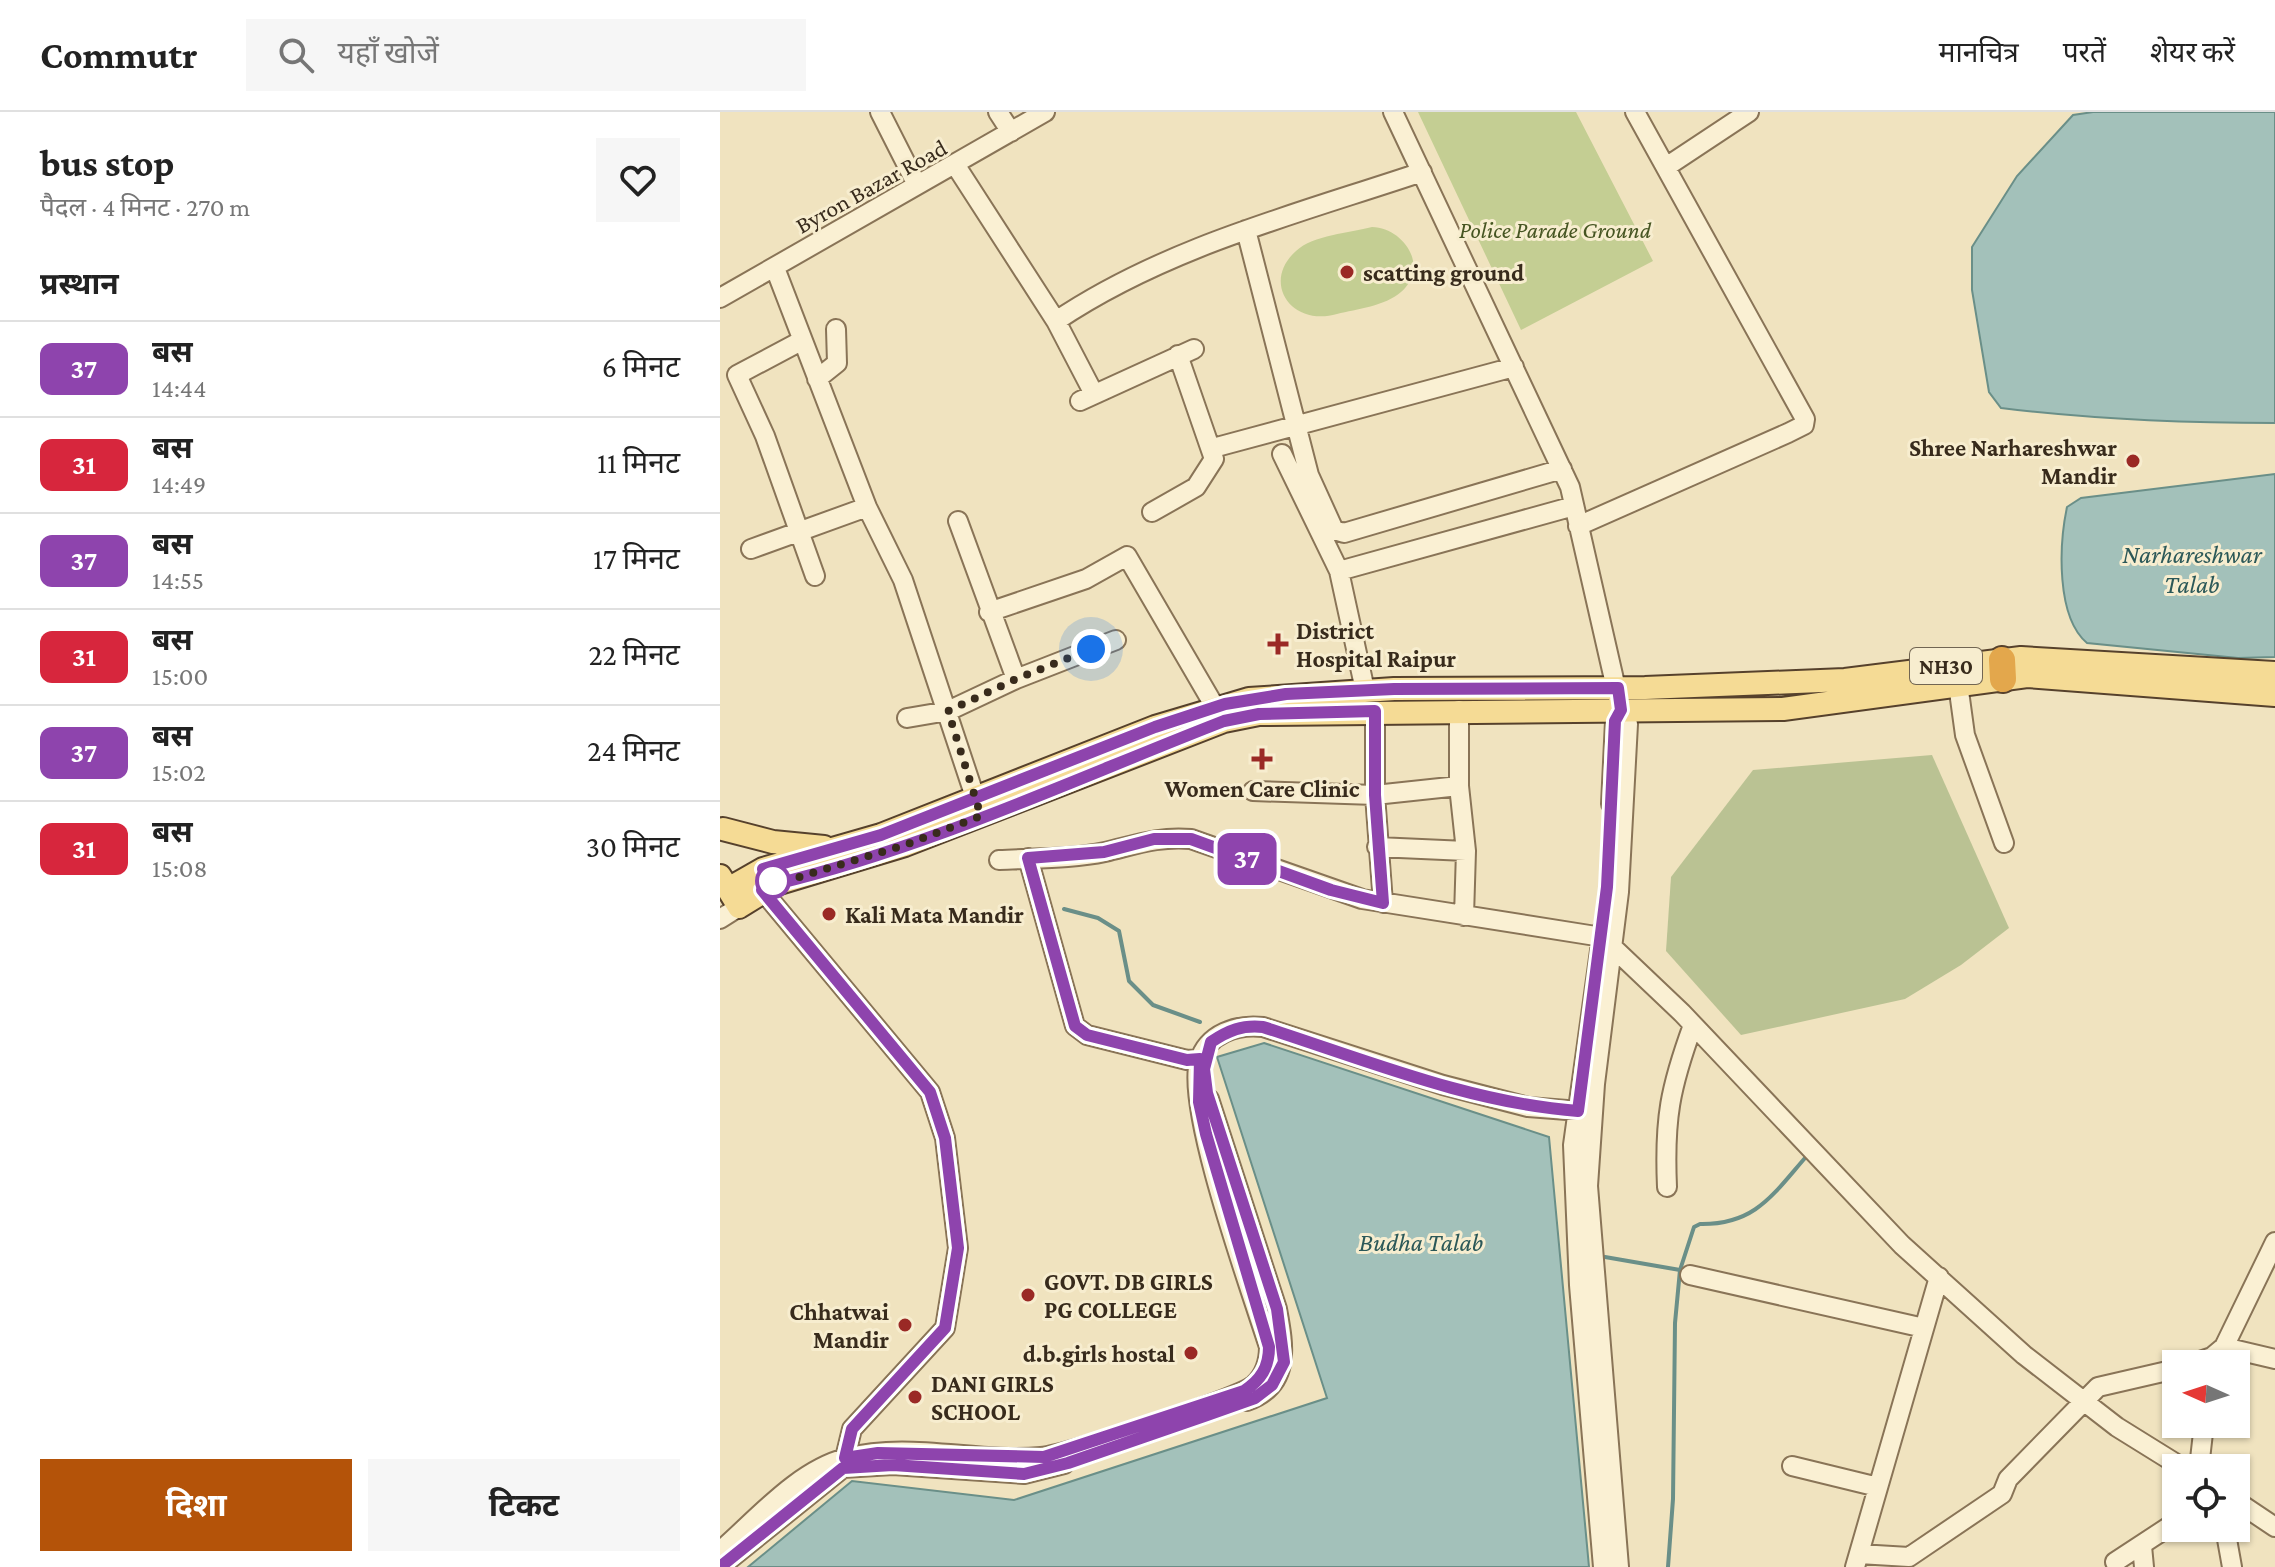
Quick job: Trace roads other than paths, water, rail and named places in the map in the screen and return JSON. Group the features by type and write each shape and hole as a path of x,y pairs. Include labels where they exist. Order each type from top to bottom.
{"main road":[{"name":"NH30","path":"725,897 836,848 978,807 1224,721 1259,714 1459,710 2002,670 2079,659 2275,673"},
{"name":"NH30","path":"767,881 905,845 978,807 1155,727 1215,707 1286,694 1365,690 1620,699 1783,709 1958,684 2002,670 2027,676 2275,695"},
{"path":"722,828 773,842 836,848"},
{"path":"722,828 767,881"}],"street":[{"path":"880,112 917,185"},
{"path":"998,112 1011,132"},
{"name":"Byron Bazar Road","path":"720,298 916,189 917,185 956,166 1045,112"},
{"path":"1393,112 1562,469 1574,506 1620,699 1615,721 1608,942 1585,1111 1589,1228 1619,1567"},
{"path":"1578,526 1788,433 1804,425 1805,419 1635,112"},
{"path":"1666,167 1749,112"},
{"path":"956,166 1056,321 1087,398 1186,352 1214,459 1196,487 1152,512"},
{"path":"1056,321 1102,291 1148,267 1246,230 1422,172"},
{"path":"1246,230 1299,425 1309,475 1325,516 1334,530 1344,533 1562,469"},
{"path":"775,268 867,507 903,580 978,807"},
{"path":"817,379 837,363 836,329"},
{"path":"801,341 737,375 801,530 815,576"},
{"path":"1213,448 1514,367"},
{"path":"1282,454 1339,571 1365,690"},
{"path":"1339,571 1574,506"},
{"path":"751,549 867,507"},
{"path":"958,521 1016,679"},
{"path":"989,612 1086,579 1127,556 1215,707"},
{"path":"907,718 948,711 1016,679 1116,640"},
{"path":"1958,684 1965,735 2004,843"},
{"path":"1459,710 1462,774 1459,786 1466,851 1464,916"},
{"path":"1375,711 1377,847 1383,903"},
{"path":"1253,791 1375,795 1459,786"},
{"path":"999,860 1104,852 1148,840 1191,839 1331,890 1383,903 1608,942 1693,1025 1902,1245 2024,1355 2117,1427 2162,1455"},
{"path":"1377,847 1466,851"},
{"path":"1028,858 1075,1026 1087,1035 1187,1060 1200,1059"},
{"path":"720,1567 844,1463 852,1429 945,1328 958,1248 945,1138 930,1092 767,881"},
{"path":"720,1551 807,1475 844,1463 878,1453 1044,1457 1232,1395 1255,1384 1269,1360 1269,1347 1199,1102 1200,1059 1211,1042 1227,1031 1246,1025 1263,1027 1443,1085 1528,1107 1585,1111"},
{"path":"1667,1187 1665,1130 1669,1101 1693,1025"},
{"path":"844,1463 1024,1474 1068,1463 1255,1398 1272,1385 1284,1362 1283,1340 1277,1309 1207,1093 1204,1069 1211,1042"},
{"path":"1585,1111 1573,1145 1574,1211 1603,1567"},
{"path":"2224,1350 2275,1242"},
{"path":"1690,1275 1924,1328"},
{"path":"1939,1277 1857,1561 1909,1557 2002,1494 2008,1479 2098,1387 2162,1372"},
{"path":"2250,1357 2275,1359"},
{"path":"1792,1466 1878,1487"},
{"path":"2250,1510 2275,1527"},
{"path":"2115,1562 2162,1532"},
{"path":"2228,1542 2232,1567"},
{"path":"2142,1546 2144,1567"}],"water":[{"path":"2093,112 2275,112 2275,423 2138,420 2035,412 2001,408 1989,392 1972,290 1972,247 2017,176 2073,115"},
{"name":"Narhareshwar Talab","path":"2275,474 2275,657 2238,658 2087,643 2070,616 2062,580 2062,541 2067,507 2081,498"},
{"name":"Budha Talab","path":"1264,1043 1549,1137 1589,1567 748,1567 852,1481 1014,1500 1327,1398 1217,1057"}],"waterway":[{"path":"1064,909 1098,918 1119,931 1129,981 1153,1005 1200,1022"},
{"path":"1668,1567 1673,1499 1675,1323 1680,1270 1694,1227 1748,1214 1772,1196 1805,1158"},
{"path":"1605,1257 1680,1270"}],"place":[{"name":"scatting ground","path":"1347,272"},
{"name":"Shree Narhareshwar Mandir","path":"2133,461"},
{"name":"District Hospital Raipur","path":"1278,644"},
{"name":"Women Care Clinic","path":"1262,759"},
{"name":"Kali Mata Mandir","path":"829,914"},
{"name":"GOVT. DB GIRLS PG COLLEGE","path":"1028,1295"},
{"name":"Chhatwai Mandir","path":"905,1325"},
{"name":"d.b.girls hostal","path":"1191,1353"},
{"name":"DANI GIRLS SCHOOL","path":"915,1397"}],"park label":[{"name":"Police Parade Ground","path":"1555,229"}]}
